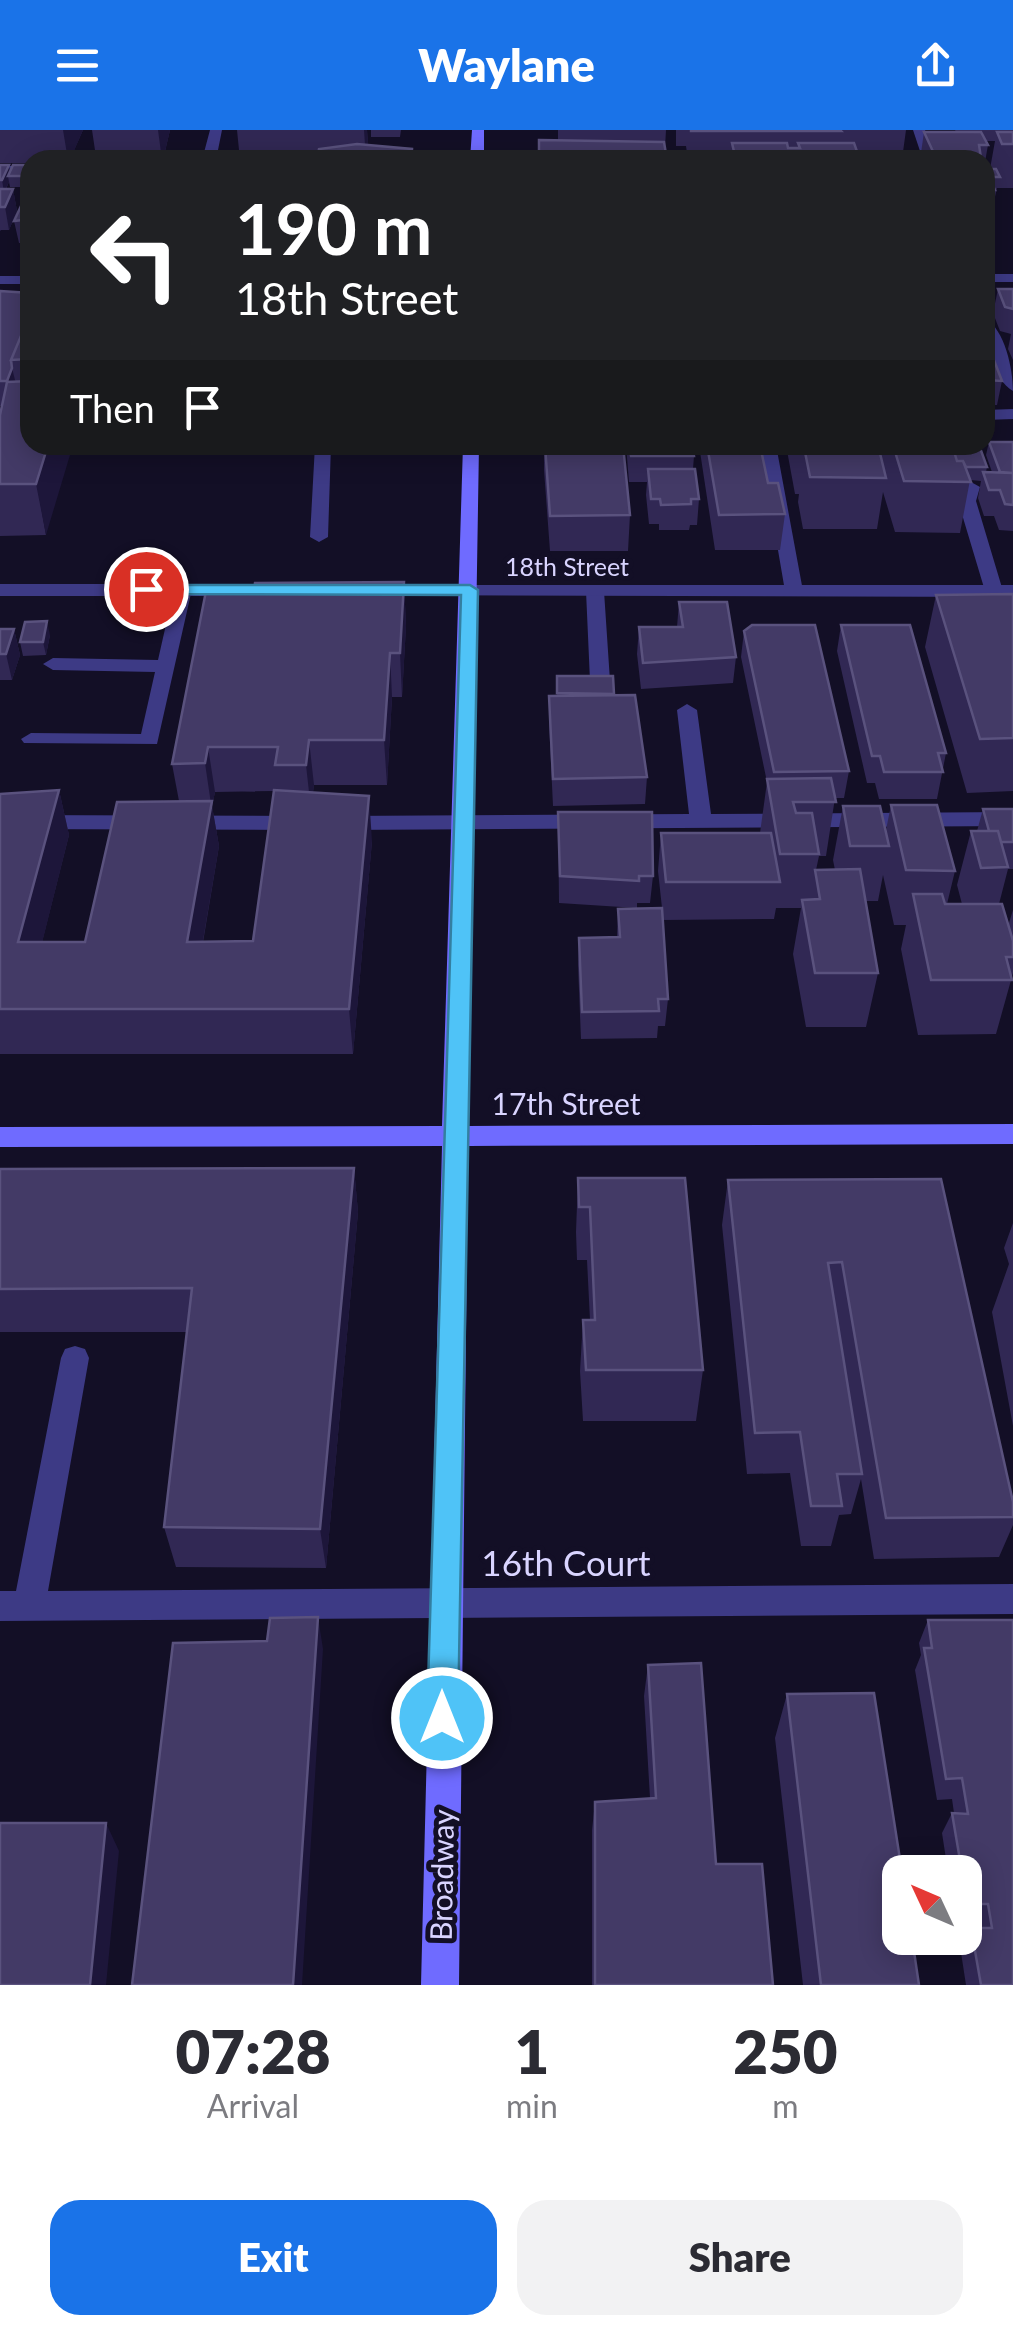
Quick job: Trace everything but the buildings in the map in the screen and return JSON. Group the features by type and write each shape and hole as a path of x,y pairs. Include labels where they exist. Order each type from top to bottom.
{"street":[{"path":"995,346 1013,386"},
{"path":"319,537 323,455"},
{"name":"Broadway","path":"440,1985 444,1603 458,1136 471,455"},
{"path":"770,455 794,591"},
{"path":"971,487 968,501 1004,592"},
{"path":"31,739 150,740 183,589"},
{"path":"0,590 302,590"},
{"name":"18th Street","path":"342,590 1004,592"},
{"path":"594,591 600,681"},
{"path":"53,664 166,666"},
{"path":"687,710 701,821"},
{"path":"0,822 461,824 1013,819"},
{"name":"17th Street","path":"0,1137 1013,1134"},
{"path":"14,1606 75,1358"},
{"name":"16th Court","path":"14,1606 1013,1599"}],"route":[{"path":"146,589 470,590 461,824 457,1181 442,1718"}]}
